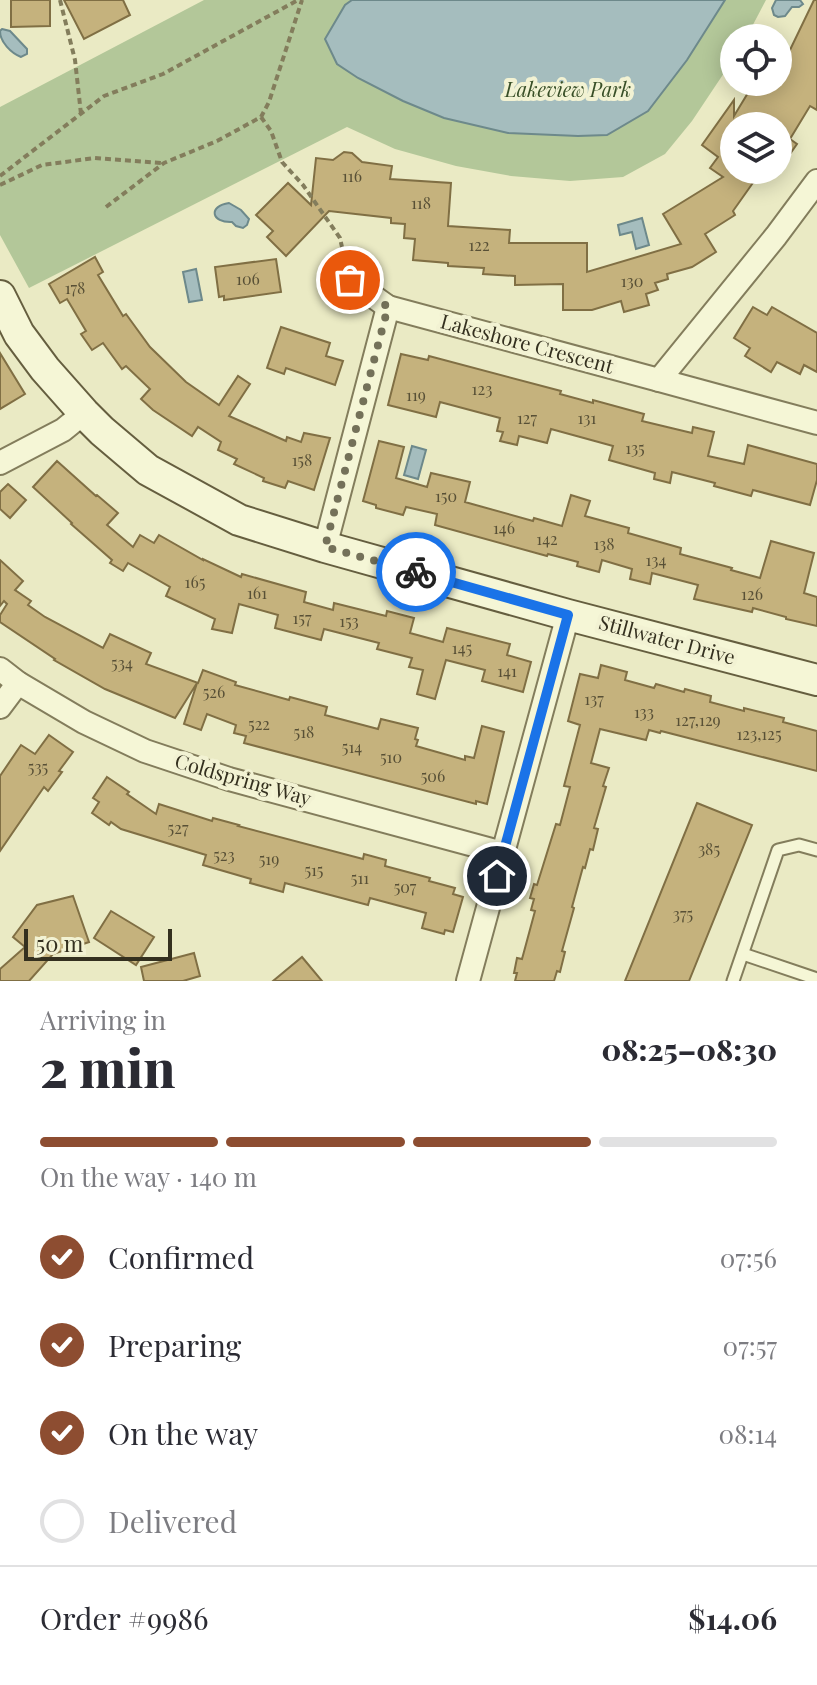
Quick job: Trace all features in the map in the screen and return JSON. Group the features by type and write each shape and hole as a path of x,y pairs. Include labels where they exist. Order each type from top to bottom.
{"street":[{"path":"659,380 817,181"},
{"path":"325,547 388,307 350,280"},
{"name":"Stillwater Drive","path":"0,296 19,334 84,413 148,470 239,520 568,615 817,680"},
{"name":"Lakeshore Crescent","path":"388,307 817,423"},
{"path":"0,463 63,430 84,413"},
{"path":"468,981 568,615"},
{"path":"0,707 9,676"},
{"name":"Coldspring Way","path":"9,676 84,722 145,751 229,779 503,853"}],"lane":[{"path":"733,981 778,850 799,845 817,850"},
{"path":"743,954 817,979"}],"path":[{"path":"60,0 75,60 81,114"},
{"path":"0,176 110,93 163,74 300,0"},
{"path":"106,207 164,163 217,141 261,117 269,102 300,0"},
{"path":"261,117 271,131 282,162 303,185 340,238"},
{"path":"0,185 42,165 55,163 95,158 164,163"}],"green space":[{"name":"Lakeview Park","path":"204,0 766,0 753,24 720,24 720,79 665,154 623,177 570,181 511,176 456,166 395,149 347,127 29,288 0,235 0,107"}],"water":[{"path":"352,0 725,0 687,60 648,111 607,135 578,136 508,133 444,118 358,78 337,64 325,39 345,5"},
{"path":"776,0 800,0 803,4 792,7 785,16 778,17 772,8"},
{"path":"2,29 10,31 27,49 27,54 21,57 10,50 2,39"},
{"path":"229,203 249,219 243,228 216,217 218,207"},
{"path":"642,218 649,245 636,249 632,232 620,235 618,225"},
{"path":"196,269 202,300 189,302 183,272"},
{"path":"412,446 426,450 418,479 404,475"}],"building":[{"path":"11,0 50,0 50,26 11,27"},
{"path":"64,0 123,0 130,15 84,39"},
{"path":"814,0 817,0 817,110 810,106 792,136 792,112 736,112 746,96 792,96 792,46"},
{"path":"734,100 734,112 725,112"},
{"path":"720,120 720,175 710,168 718,157 702,145"},
{"path":"344,152 352,153 362,162 392,166 390,179 451,183 448,226 510,230 509,243 587,243 587,272 681,244 663,214 720,179 720,184 752,184 733,211 735,215 705,234 716,252 692,267 667,274 668,279 655,283 658,290 646,294 649,305 624,312 621,301 592,310 563,310 563,284 515,285 515,276 483,274 484,268 413,260 415,239 404,238 405,224 391,223 391,218 329,211 286,256 267,237 273,231 256,215 288,183 311,205 316,158 333,160"},
{"path":"95,257 103,272 98,275 123,316 126,314 150,347 186,382 219,405 238,376 250,384 229,416 286,441 287,437 301,442 304,433 330,438 314,490 288,481 285,488 263,481 264,478 234,464 237,459 218,450 221,442 198,427 192,436 141,399 150,389 126,366 122,369 103,343 92,350 81,334 86,331 67,299 60,303 49,284"},
{"path":"276,259 281,292 224,300 224,296 219,297 215,267"},
{"path":"753,307 767,315 772,307 817,333 817,372 804,365 800,374 777,362 771,372 745,356 750,348 734,338"},
{"path":"281,327 330,343 326,356 343,361 335,385 286,368 284,374 267,368"},
{"path":"0,353 25,394 0,409"},
{"path":"401,354 428,360 429,356 561,391 560,394 593,403 593,400 644,414 642,421 692,433 693,427 714,432 708,456 744,464 748,445 817,464 817,480 810,505 753,490 751,496 672,472 670,483 654,479 655,473 609,460 613,446 551,429 547,443 519,436 517,445 500,441 503,432 497,431 500,418 440,402 436,417 388,405"},
{"path":"379,441 404,447 396,478 427,487 431,473 470,482 465,502 533,521 534,518 562,526 571,495 590,501 585,516 629,528 628,533 681,548 680,554 760,578 771,541 814,553 804,593 817,597 817,626 753,608 752,612 694,599 698,585 652,573 650,584 630,579 632,569 602,560 599,572 577,566 578,562 435,525 437,514 406,507 403,515 376,508 376,505 363,501"},
{"path":"57,461 118,513 107,525 133,547 140,535 154,543 159,535 241,577 242,574 306,592 304,602 333,610 334,603 386,616 387,611 414,618 410,633 443,642 447,628 510,644 507,655 531,662 523,692 482,681 485,670 446,660 435,699 417,694 423,670 409,667 412,658 377,649 379,643 324,629 321,640 275,628 278,615 239,604 232,633 212,629 215,619 166,596 170,587 128,563 123,571 110,563 112,560 33,487"},
{"path":"8,484 26,500 10,518 0,509 0,492"},
{"path":"0,560 23,581 15,590 31,601 28,605 45,617 103,648 110,634 151,653 146,664 198,683 203,670 236,682 235,685 327,707 325,715 378,729 381,719 418,728 416,746 465,760 465,756 474,758 482,726 504,732 487,804 476,801 476,804 244,743 246,736 234,733 236,725 207,714 201,730 184,724 197,683 175,718 105,689 54,660 0,622 0,615 7,604 4,601 0,606"},
{"path":"601,665 627,672 625,680 654,688 656,684 684,692 685,689 711,696 710,702 784,718 783,722 817,731 817,771 661,731 649,730 646,740 600,729 591,763 609,768 603,786 606,787 594,828 598,829 593,850 590,849 583,867 572,907 560,972 557,971 554,981 515,981 517,958 522,959 535,911 531,910 534,899 530,898 556,824 560,825 570,787 564,786 580,725 568,721 580,674 598,678"},
{"path":"49,735 73,752 48,791 44,787 0,851 0,776 21,745 35,754"},
{"path":"107,777 156,814 159,804 212,821 213,818 363,859 364,854 386,860 385,866 455,888 453,894 463,897 453,932 445,930 444,934 422,928 426,913 370,898 368,905 285,883 283,892 250,883 251,879 203,865 206,855 121,829 111,822 109,825 92,813 99,802 93,798"},
{"path":"697,803 752,825 689,981 625,981"},
{"path":"73,896 89,942 53,954 29,981 0,981 0,969 25,947 13,937 37,905"},
{"path":"111,911 154,937 136,965 94,938"},
{"path":"194,953 200,976 183,981 144,981 141,967"},
{"path":"302,957 322,981 273,981"}],"way so far":[{"path":"350,280 388,307 325,547 416,572"}],"route":[{"path":"416,572 568,615 497,876"}]}
